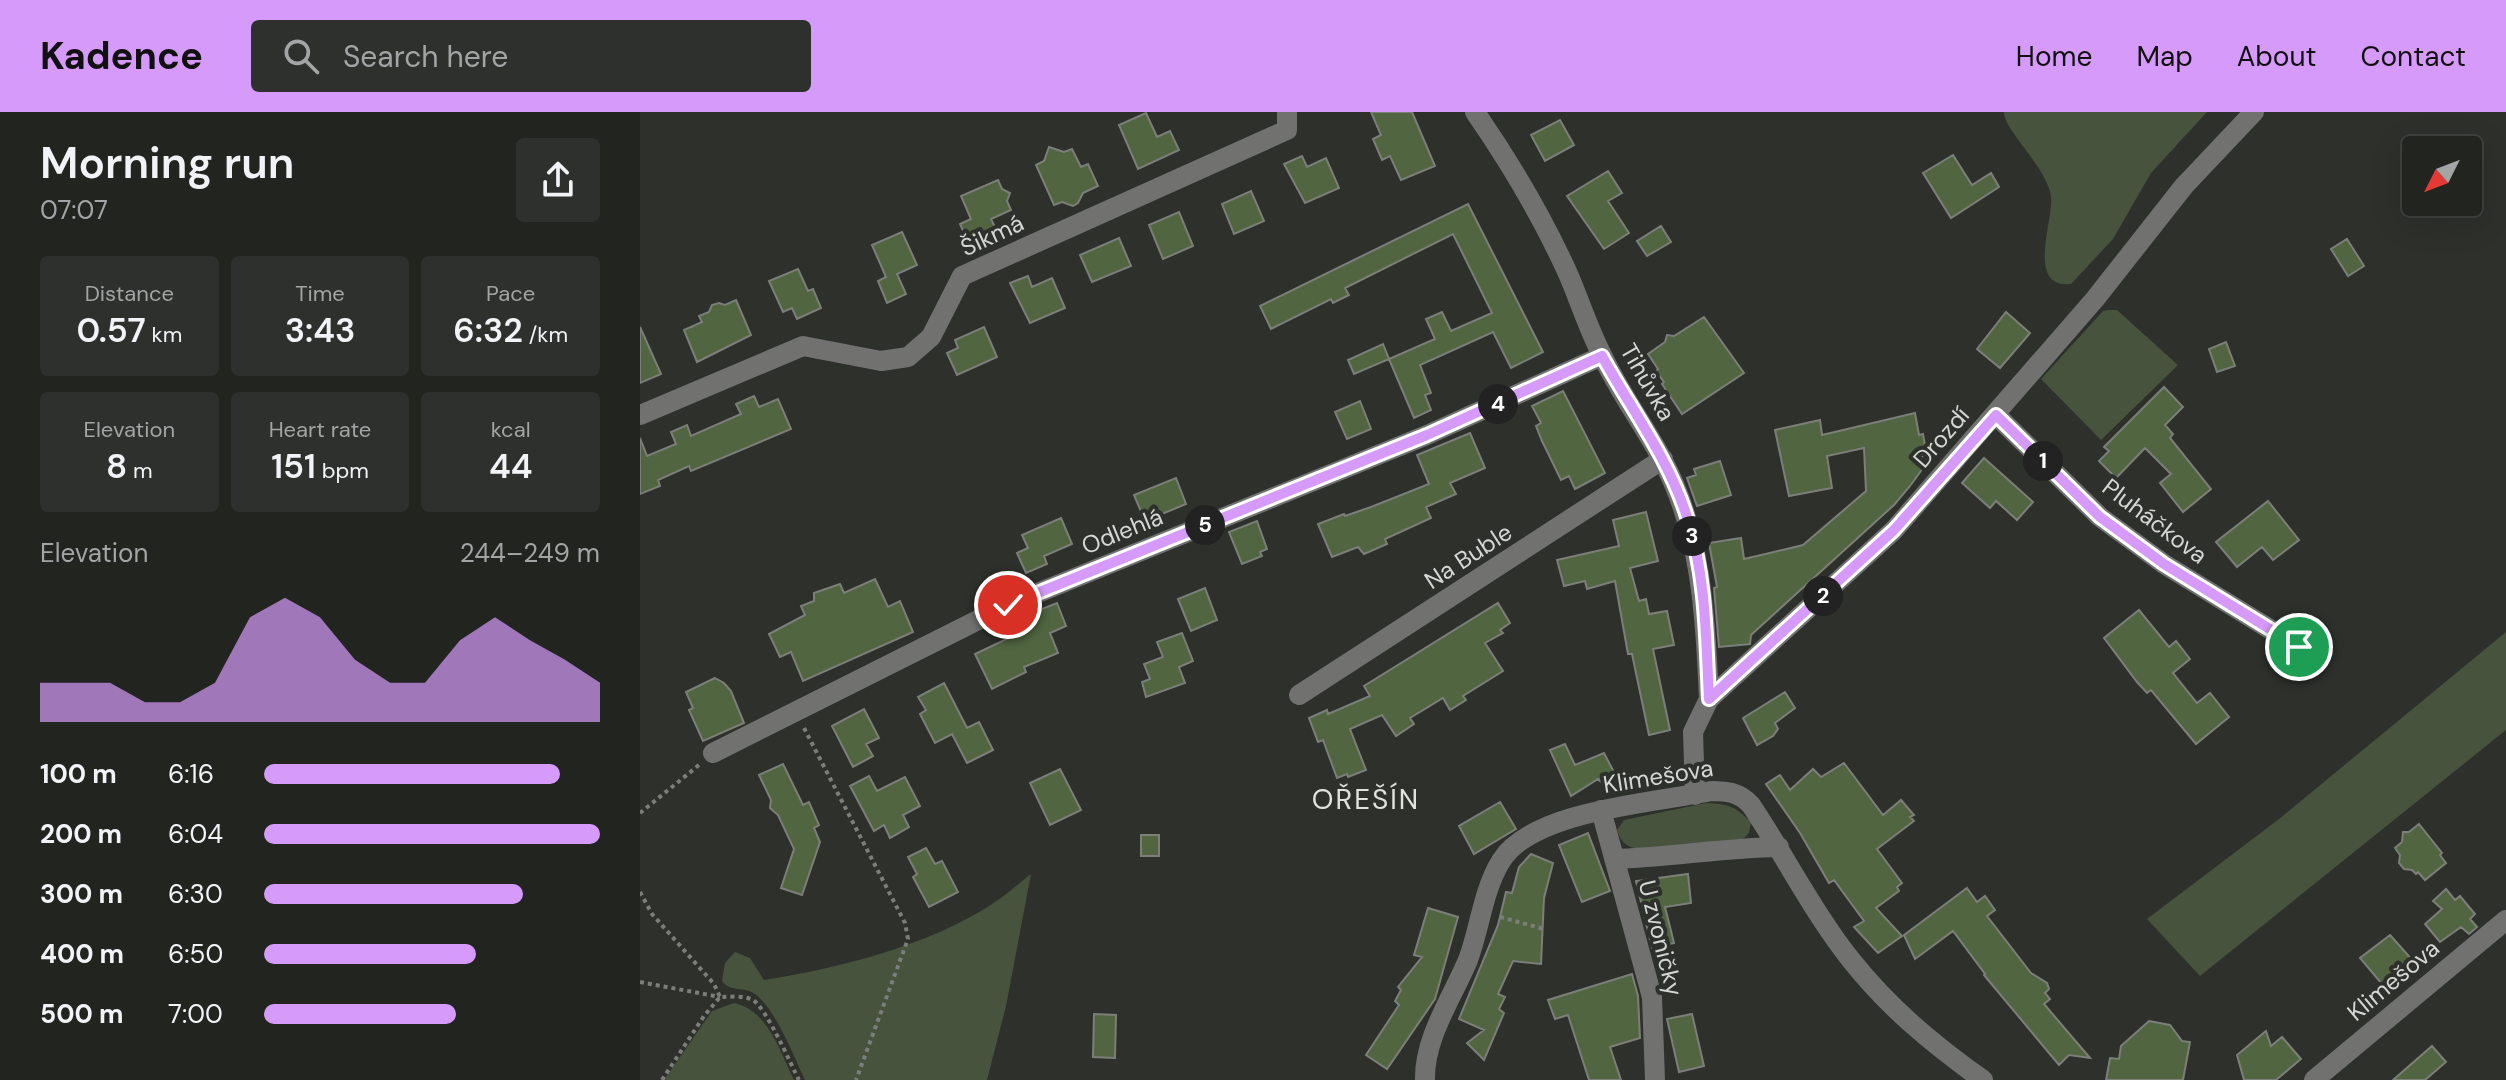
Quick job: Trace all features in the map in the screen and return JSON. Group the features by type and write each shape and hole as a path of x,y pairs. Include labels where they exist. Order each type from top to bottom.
{"street":[{"name":"Šikmá","path":"640,415 803,346 881,361 908,357 931,337 962,276 1287,130 1287,112"},
{"name":"Tihůvka","path":"1475,112 1501,149 1543,222 1602,356 1663,459 1688,519 1706,627 1709,699"},
{"name":"Drozdí","path":"1695,795 1693,732 1709,699 1894,530 2095,299 2184,186 2254,112"},
{"name":"Odlehlá","path":"713,753 1008,605 1427,435 1602,356"},
{"name":"Pluháčkova","path":"1996,415 2100,517 2164,564 2299,647"},
{"name":"Na Buble","path":"1299,695 1663,459"},
{"name":"Klimešova","path":"1425,1080 1431,1043 1469,958 1495,872 1512,846 1570,818 1601,810 1728,791 1743,797 1779,847 1826,927 1871,984 1930,1042 1983,1080"},
{"name":"U zvoničky","path":"1601,810 1652,997 1655,1080"},
{"path":"1614,859 1653,858 1726,848 1779,847"},
{"name":"Klimešova","path":"2314,1080 2506,920"}],"path":[{"path":"796,712 905,923 908,939 856,1080"},
{"path":"640,813 713,753"},
{"path":"640,892 652,914 714,984 720,997"},
{"path":"1483,912 1544,929"},
{"path":"640,982 720,997 739,996 754,1001 769,1021 799,1080"},
{"path":"662,1080 720,997"}],"green space":[{"path":"2004,112 2207,112 2151,173 2113,239 2071,284 2057,283 2049,276 2045,264 2051,207 2048,186 2011,129"},
{"path":"2117,310 2178,365 2101,440 2041,379 2103,311"},
{"path":"2506,632 2506,730 2200,976 2147,919 2279,819"},
{"path":"1706,803 1736,809 1751,822 1749,833 1743,839 1640,850 1625,844 1617,830 1624,820"},
{"path":"1031,874 1006,1006 987,1080 805,1080 763,1001 751,992 729,987 722,981 725,963 735,952 750,958 764,980 852,962 912,943 967,919 997,901"},
{"path":"734,1003 746,1007 764,1023 794,1080 664,1080 712,1011"}],"building":[{"path":"1371,112 1412,112 1435,166 1401,180 1390,156 1382,160 1373,139 1381,135"},
{"path":"1146,113 1157,137 1170,131 1179,150 1138,169 1119,125"},
{"path":"1560,120 1574,145 1545,161 1531,135"},
{"path":"1049,147 1064,152 1072,149 1081,167 1088,164 1098,186 1083,193 1073,206 1062,202 1054,205 1036,165 1044,161"},
{"path":"1953,155 1972,185 1991,173 1999,187 1951,218 1923,173"},
{"path":"1302,156 1307,167 1326,158 1339,188 1305,203 1284,164"},
{"path":"1608,171 1622,193 1608,201 1629,233 1604,249 1567,196"},
{"path":"998,180 1002,189 1010,193 1007,201 1011,210 991,219 998,233 969,244 960,224 971,219 961,196"},
{"path":"1251,191 1264,221 1234,234 1222,204"},
{"path":"1468,204 1543,352 1511,368 1493,332 1420,365 1431,393 1425,395 1431,410 1414,418 1389,359 1435,339 1426,319 1442,312 1451,331 1492,313 1453,234 1345,288 1349,295 1333,303 1331,299 1271,329 1260,306"},
{"path":"1179,212 1193,246 1163,259 1149,225"},
{"path":"1661,226 1671,242 1647,256 1637,241"},
{"path":"902,232 917,265 897,274 906,294 887,303 878,281 886,277 872,245"},
{"path":"1119,238 1131,266 1092,282 1080,255"},
{"path":"2347,239 2364,266 2348,276 2331,249"},
{"path":"798,269 808,291 813,289 821,308 797,319 792,308 783,312 769,281"},
{"path":"1028,276 1032,287 1052,278 1065,308 1030,323 1010,283"},
{"path":"736,300 751,335 697,362 684,330 702,322 699,316 709,312 712,305 725,305"},
{"path":"2006,312 2030,333 2000,368 1977,349"},
{"path":"1704,317 1744,373 1682,414 1662,384 1664,382 1656,371 1658,369 1648,354 1665,342 1667,335 1674,336"},
{"path":"640,327 661,374 640,383"},
{"path":"984,327 997,357 957,375 947,353 958,348 955,340"},
{"path":"2226,342 2235,366 2217,372 2209,349"},
{"path":"1383,344 1389,359 1354,374 1348,360"},
{"path":"2164,387 2183,407 2165,425 2173,434 2170,438 2211,489 2183,512 2160,483 2171,474 2145,448 2116,478 2099,461 2109,451 2104,447"},
{"path":"1563,391 1605,473 1575,489 1569,476 1561,480 1536,426 1541,423 1532,406"},
{"path":"754,396 759,407 778,399 791,429 691,471 689,466 658,480 660,486 640,494 640,438 647,456 676,444 671,432 687,425 691,436 741,414 736,404"},
{"path":"1360,401 1371,429 1347,439 1335,412"},
{"path":"1915,413 1926,452 1920,459 1926,464 1910,486 1894,505 1751,635 1750,644 1719,647 1714,588 1717,587 1709,543 1741,538 1744,559 1803,545 1866,491 1864,448 1827,456 1832,488 1789,496 1775,430 1820,420 1822,435"},
{"path":"1470,433 1485,468 1450,483 1456,494 1426,507 1431,518 1385,539 1387,544 1364,554 1358,547 1332,557 1318,524 1429,484 1417,455"},
{"path":"1984,458 2033,502 2017,520 1996,501 1990,508 1962,483"},
{"path":"1720,461 1731,495 1697,506 1687,478 1696,475 1694,469"},
{"path":"1176,478 1186,504 1145,521 1134,495"},
{"path":"2268,501 2299,540 2273,560 2262,547 2237,567 2216,542"},
{"path":"1646,512 1658,561 1630,568 1639,601 1646,599 1649,614 1667,611 1674,645 1653,649 1670,730 1649,735 1632,654 1628,654 1615,581 1587,589 1585,581 1564,586 1557,560 1619,546 1613,520"},
{"path":"1061,518 1072,544 1044,556 1047,564 1026,573 1017,553 1028,548 1022,535"},
{"path":"1257,521 1267,549 1260,552 1262,556 1242,564 1229,532"},
{"path":"875,579 888,607 900,601 913,632 803,681 791,652 780,657 769,634 805,615 801,606 814,601 814,593 840,584 844,593"},
{"path":"1205,588 1217,620 1191,631 1178,599"},
{"path":"1057,603 1066,626 1050,633 1058,653 1024,667 1026,672 992,689 975,654 1034,626 1029,614"},
{"path":"1498,603 1510,623 1500,630 1503,633 1485,643 1503,671 1463,696 1466,700 1450,710 1443,698 1410,718 1414,724 1396,736 1382,715 1350,729 1366,770 1337,778 1323,740 1318,742 1309,718 1327,710 1328,714 1370,696 1364,686"},
{"path":"2139,610 2169,647 2176,641 2190,659 2173,673 2197,703 2210,693 2229,717 2196,744 2151,690 2147,693 2137,682 2104,638"},
{"path":"1182,633 1193,661 1179,667 1185,683 1146,697 1142,682 1150,679 1144,664 1163,657 1157,642"},
{"path":"715,678 731,691 744,723 703,741 689,710 693,708 686,692"},
{"path":"944,683 967,728 979,722 993,750 967,763 952,734 935,743 920,714 926,710 918,697"},
{"path":"1785,692 1795,708 1775,723 1778,729 1773,736 1757,745 1743,718"},
{"path":"864,709 879,738 866,744 873,756 853,767 832,726"},
{"path":"1565,744 1575,765 1604,753 1616,776 1602,783 1598,779 1571,796 1550,750"},
{"path":"1844,763 1883,815 1901,800 1914,815 1910,817 1914,821 1877,849 1902,883 1897,887 1899,891 1876,908 1902,936 1878,953 1854,927 1864,921 1834,880 1829,883 1766,784 1780,775 1790,790 1813,769 1821,777"},
{"path":"783,764 803,805 809,802 819,825 814,828 820,842 802,895 781,888 794,849 778,815 770,808 771,800 759,775"},
{"path":"1060,769 1081,810 1050,825 1030,783"},
{"path":"869,776 877,791 905,777 920,806 903,815 909,827 890,838 884,825 874,831 850,786"},
{"path":"1500,802 1516,829 1474,854 1459,826"},
{"path":"2419,824 2442,853 2440,855 2446,863 2425,880 2418,872 2404,869 2395,848 2402,842 2403,832 2409,832"},
{"path":"1588,833 1610,891 1582,902 1559,845"},
{"path":"1141,835 1159,835 1159,856 1141,856"},
{"path":"926,848 935,864 942,861 958,892 929,907 913,877 917,874 908,857"},
{"path":"1531,854 1553,863 1544,898 1541,964 1513,961 1498,994 1505,997 1499,1009 1504,1013 1484,1060 1467,1043 1484,1030 1459,1019 1498,925 1506,892 1512,893 1519,867"},
{"path":"1688,874 1691,903 1665,907 1674,943 1652,948 1636,881"},
{"path":"1967,888 1977,902 1985,896 1995,910 1987,916 2031,973 2047,983 2049,989 2045,993 2050,999 2044,1004 2090,1058 2069,1055 2059,1065 1984,975 1953,931 1915,959 1904,935"},
{"path":"2446,889 2455,900 2460,896 2475,914 2470,919 2477,927 2469,934 2461,927 2440,942 2425,924 2442,909 2433,901"},
{"path":"1428,908 1458,917 1435,999 1387,1069 1366,1055 1399,1005 1395,1001 1401,990 1398,987 1422,957 1414,955"},
{"path":"2390,935 2415,963 2387,990 2360,958"},
{"path":"1632,974 1638,996 1640,1038 1610,1047 1621,1080 1589,1080 1568,1015 1555,1019 1548,1000"},
{"path":"1094,1014 1116,1015 1115,1058 1093,1057"},
{"path":"1692,1014 1704,1066 1679,1072 1667,1019"},
{"path":"2149,1021 2170,1025 2182,1041 2190,1042 2183,1080 2106,1080 2110,1058 2119,1059 2121,1046"},
{"path":"2266,1031 2271,1046 2282,1037 2301,1059 2276,1080 2244,1080 2237,1055"},
{"path":"2432,1046 2446,1062 2425,1080 2393,1080"}],"district":[{"name":"OŘEŠÍN","path":"1366,799"}],"route":[{"path":"1008,605 1427,435 1602,356 1663,459 1688,519 1702,590 1709,699 1894,530 1996,415 2100,517 2164,564 2299,647"}]}
